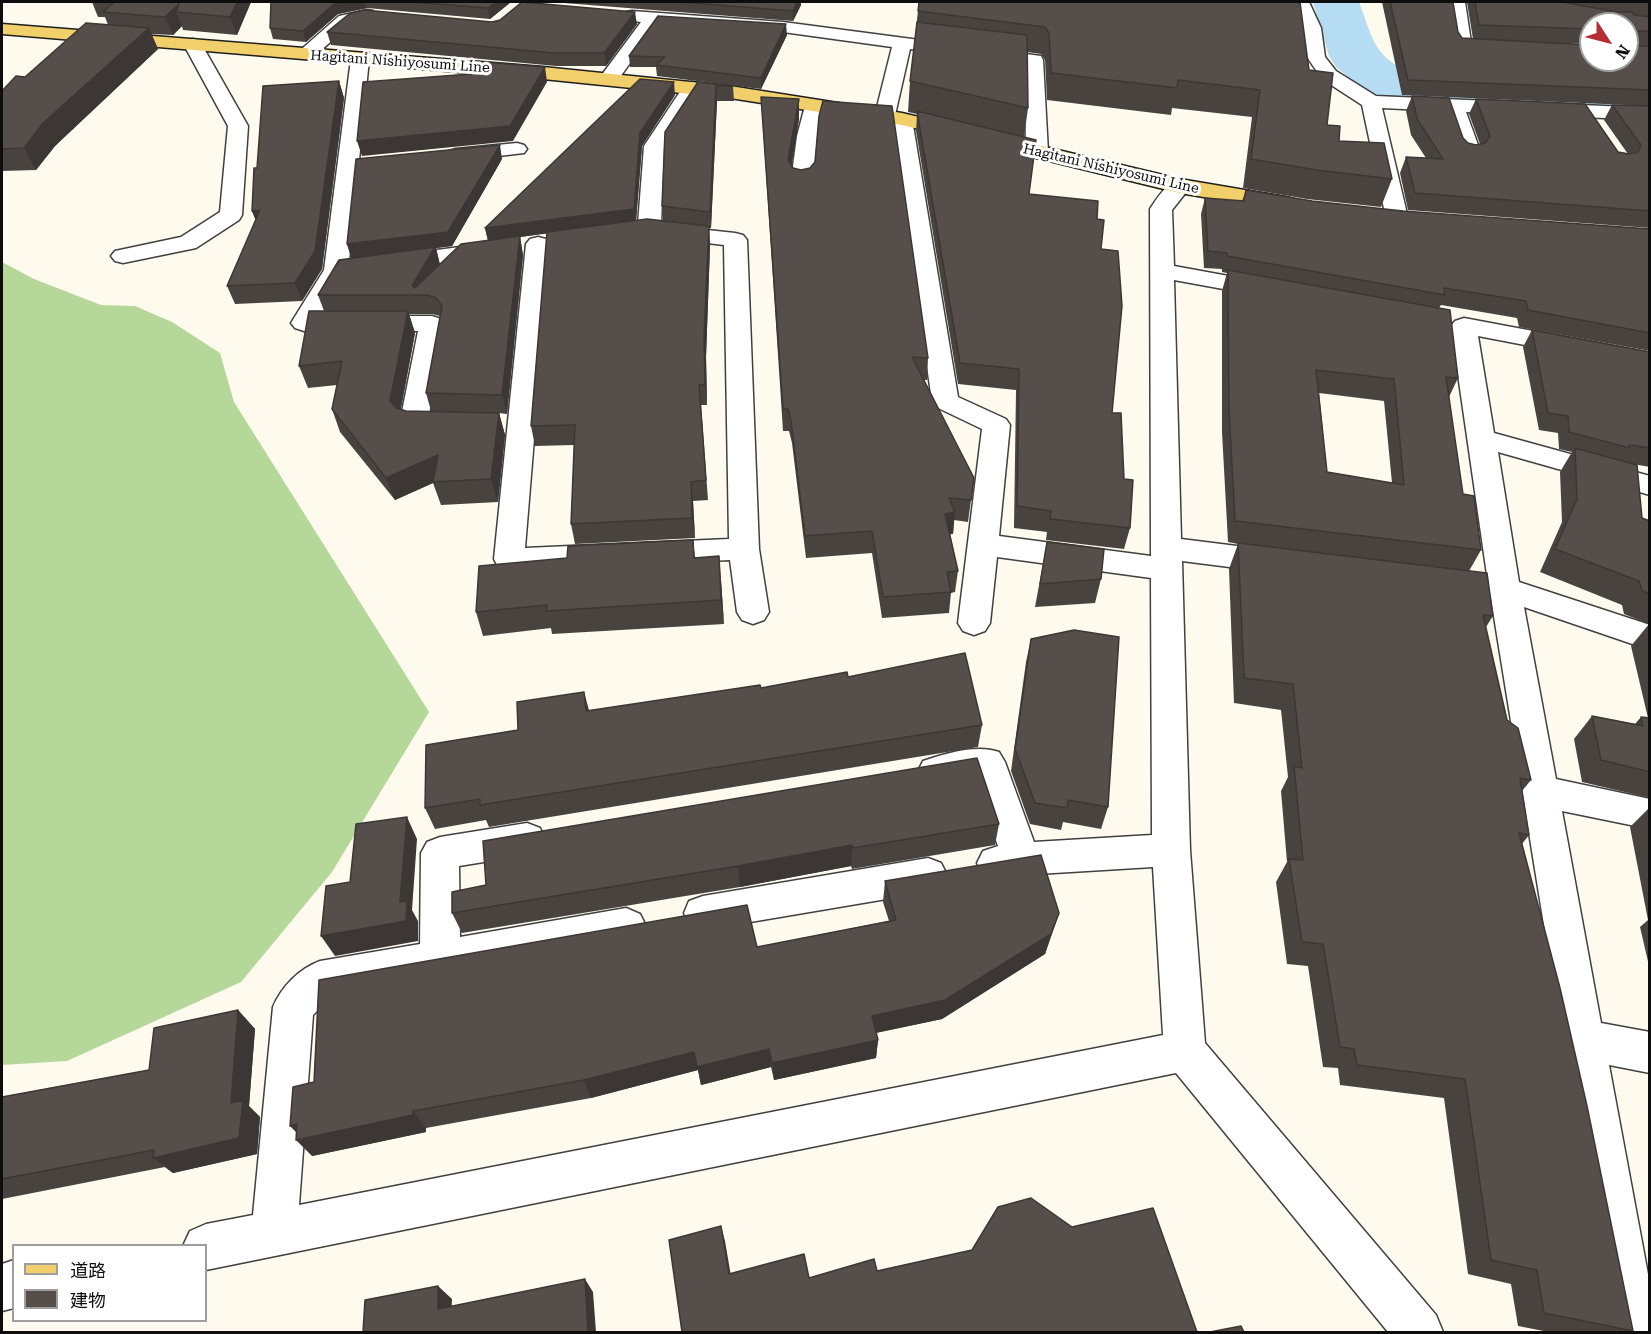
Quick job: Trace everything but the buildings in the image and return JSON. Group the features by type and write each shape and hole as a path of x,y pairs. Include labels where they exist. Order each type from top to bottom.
{"main road":[{"name":"Hagitani Nishiyosumi Line","path":"2,29 692,88 893,117 1180,186 1307,208"},
{"path":"1375,215 1420,219"}],"street":[{"path":"1300,2 1312,28 1316,57 1329,75 1371,102 1454,105 1591,120 1650,114"},
{"path":"1456,2 1463,47 1579,51"},
{"path":"305,54 345,20 366,15 390,18"},
{"path":"620,15 783,27 1034,60 1037,152"},
{"path":"608,80 653,18"},
{"path":"902,43 893,117 945,400 996,425 974,623"},
{"path":"123,256 188,243 231,215 238,126 194,45"},
{"path":"360,59 360,165 336,270 304,323 432,324 414,422 498,424"},
{"path":"649,229 654,146 692,88"},
{"path":"1371,102 1397,218"},
{"path":"1454,105 1470,153"},
{"path":"802,181 807,136 815,106"},
{"path":"436,157 517,149"},
{"path":"1180,186 1161,209 1171,850 1185,1051 1419,1332"},
{"path":"604,235 649,229 735,240 744,549 753,612"},
{"path":"336,270 549,242 498,424 509,559 744,549"},
{"path":"1162,271 1291,295"},
{"path":"1634,1332 1505,589 1481,438 1452,324 1650,361"},
{"path":"1481,438 1650,486"},
{"path":"981,544 1166,559 1307,565"},
{"path":"1459,583 1505,589 1650,638"},
{"path":"905,776 987,762 1021,859"},
{"path":"1540,791 1650,814"},
{"path":"440,958 440,853 556,834"},
{"path":"274,1234 293,1007 320,980 1021,859 1171,850"},
{"path":"1583,1039 1650,1053"},
{"path":"207,1247 1185,1051"}],"green space":[{"path":"2,262 34,279 101,305 135,306 172,322 220,353 234,402 429,712 332,872 241,982 67,1061 2,1065"}],"waterway":[{"path":"1336,2 1354,56 1382,79 1396,85 1465,96 1650,102"}]}
